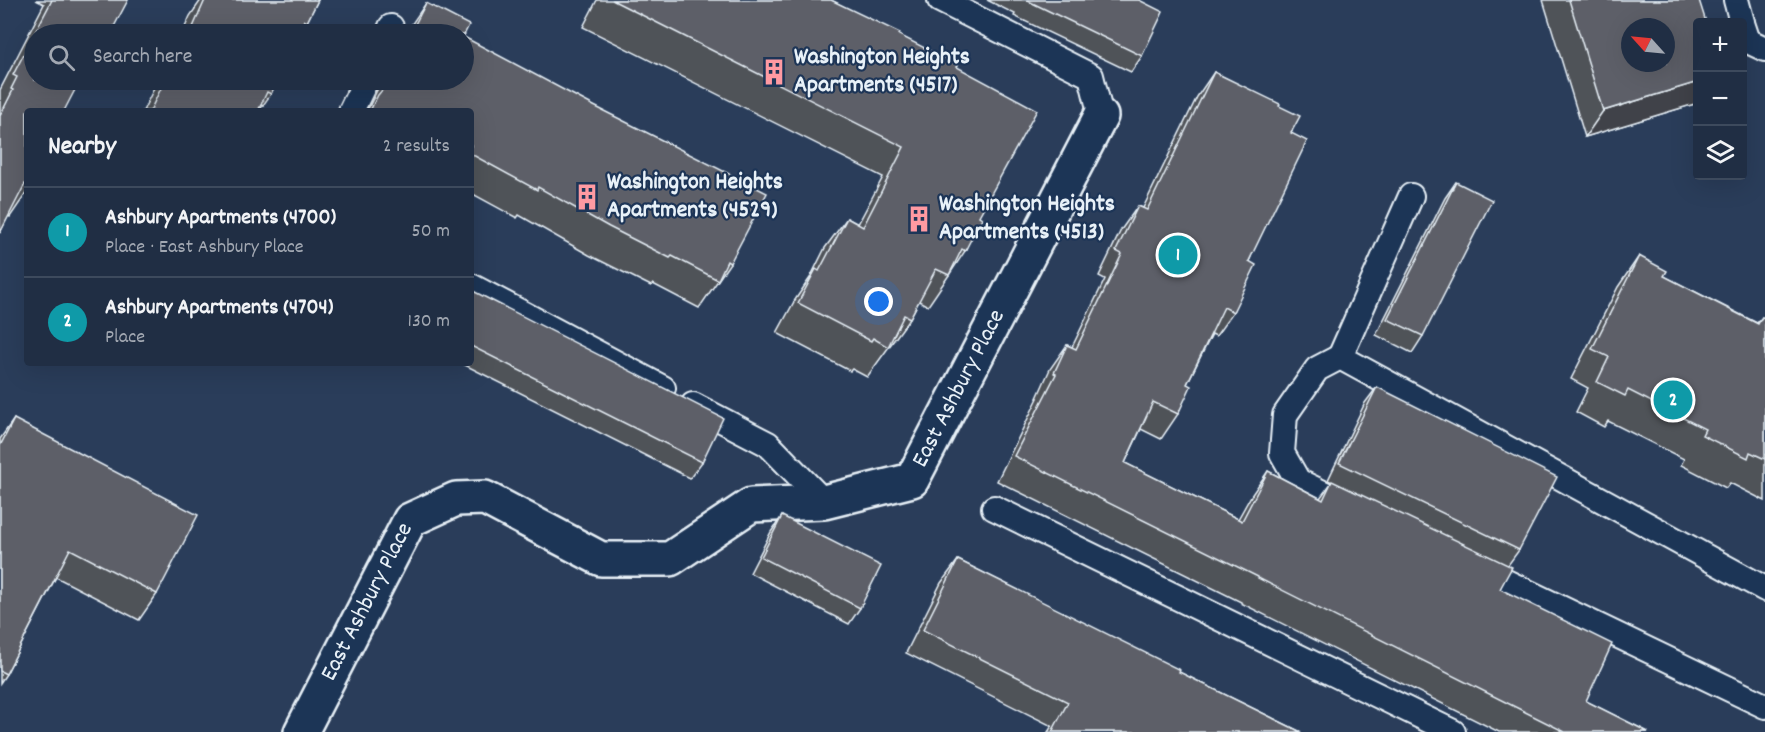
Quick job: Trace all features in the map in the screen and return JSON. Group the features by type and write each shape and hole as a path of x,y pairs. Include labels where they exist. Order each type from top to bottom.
{"street":[{"name":"East Ashbury Place","path":"301,732 410,520 456,499 485,498 602,560 670,559 751,505 824,502 912,480 1101,116"}],"lane":[{"path":"940,0 1091,76 1101,116"},
{"path":"1736,0 1741,18"},
{"path":"1747,38 1748,41 1765,49"},
{"path":"352,108 361,90"},
{"path":"1372,517 1298,481 1282,453 1286,415 1317,369 1340,357 1411,196"},
{"path":"474,288 768,444 824,502"},
{"path":"1340,357 1765,589"},
{"path":"994,508 1453,732"},
{"path":"1457,558 1765,706"}],"building":[{"path":"52,0 128,0 115,24 39,24"},
{"path":"205,0 318,0 307,22 304,20 302,24 194,24"},
{"path":"612,0 831,0 900,33 899,35 958,65 957,67 1037,110 979,216 982,218 965,251 962,249 949,275 936,269 910,318 904,315 888,347 873,338 871,341 798,303 816,269 819,271 847,218 863,227 904,147"},
{"path":"1026,0 1139,0 1163,12 1142,56"},
{"path":"1569,0 1699,0 1705,18 1693,18 1693,84 1603,111"},
{"path":"426,3 467,24 415,24"},
{"path":"474,42 767,193 730,263 727,261 718,280 609,227 538,187 537,190 474,156 474,108 372,108 382,90 474,90"},
{"path":"24,54 24,90 75,90 66,108 24,108 24,186 0,233 0,116 13,90 11,89 17,77 13,75"},
{"path":"1214,72 1300,116 1291,133 1307,141 1249,261 1256,265 1233,312 1224,307 1187,384 1191,386 1178,414 1153,402 1125,463 1242,521 1268,471 1323,500 1332,481 1512,567 1500,589 1612,644 1586,701 1648,732 1565,732 1014,456 1056,374 1054,373 1067,345 1076,349 1122,254 1116,251 1138,206 1147,210"},
{"path":"160,90 273,90 271,94 267,92 259,108 151,108"},
{"path":"1456,182 1492,200 1423,336 1387,319"},
{"path":"1639,256 1667,271 1664,276 1758,324 1762,317 1765,318 1765,459 1750,452 1748,458 1702,435 1705,429 1628,390 1625,396 1597,382 1609,357 1592,349"},
{"path":"474,292 723,418 702,462 474,348"},
{"path":"1377,387 1557,477 1519,550 1339,463"},
{"path":"14,419 198,515 157,594 70,549 6,674 0,671 0,446"},
{"path":"782,516 881,566 860,608 761,557"},
{"path":"958,560 1301,732 1052,732 1068,702 923,630"}],"place":[{"name":"Washington Heights Apartments (4517)","path":"774,72"},
{"name":"Washington Heights Apartments (4529)","path":"587,197"},
{"name":"Washington Heights Apartments (4513)","path":"919,219"},
{"name":"Ashbury Apartments (4700)","path":"1178,255"},
{"name":"Ashbury Apartments (4704)","path":"1673,400"}]}
